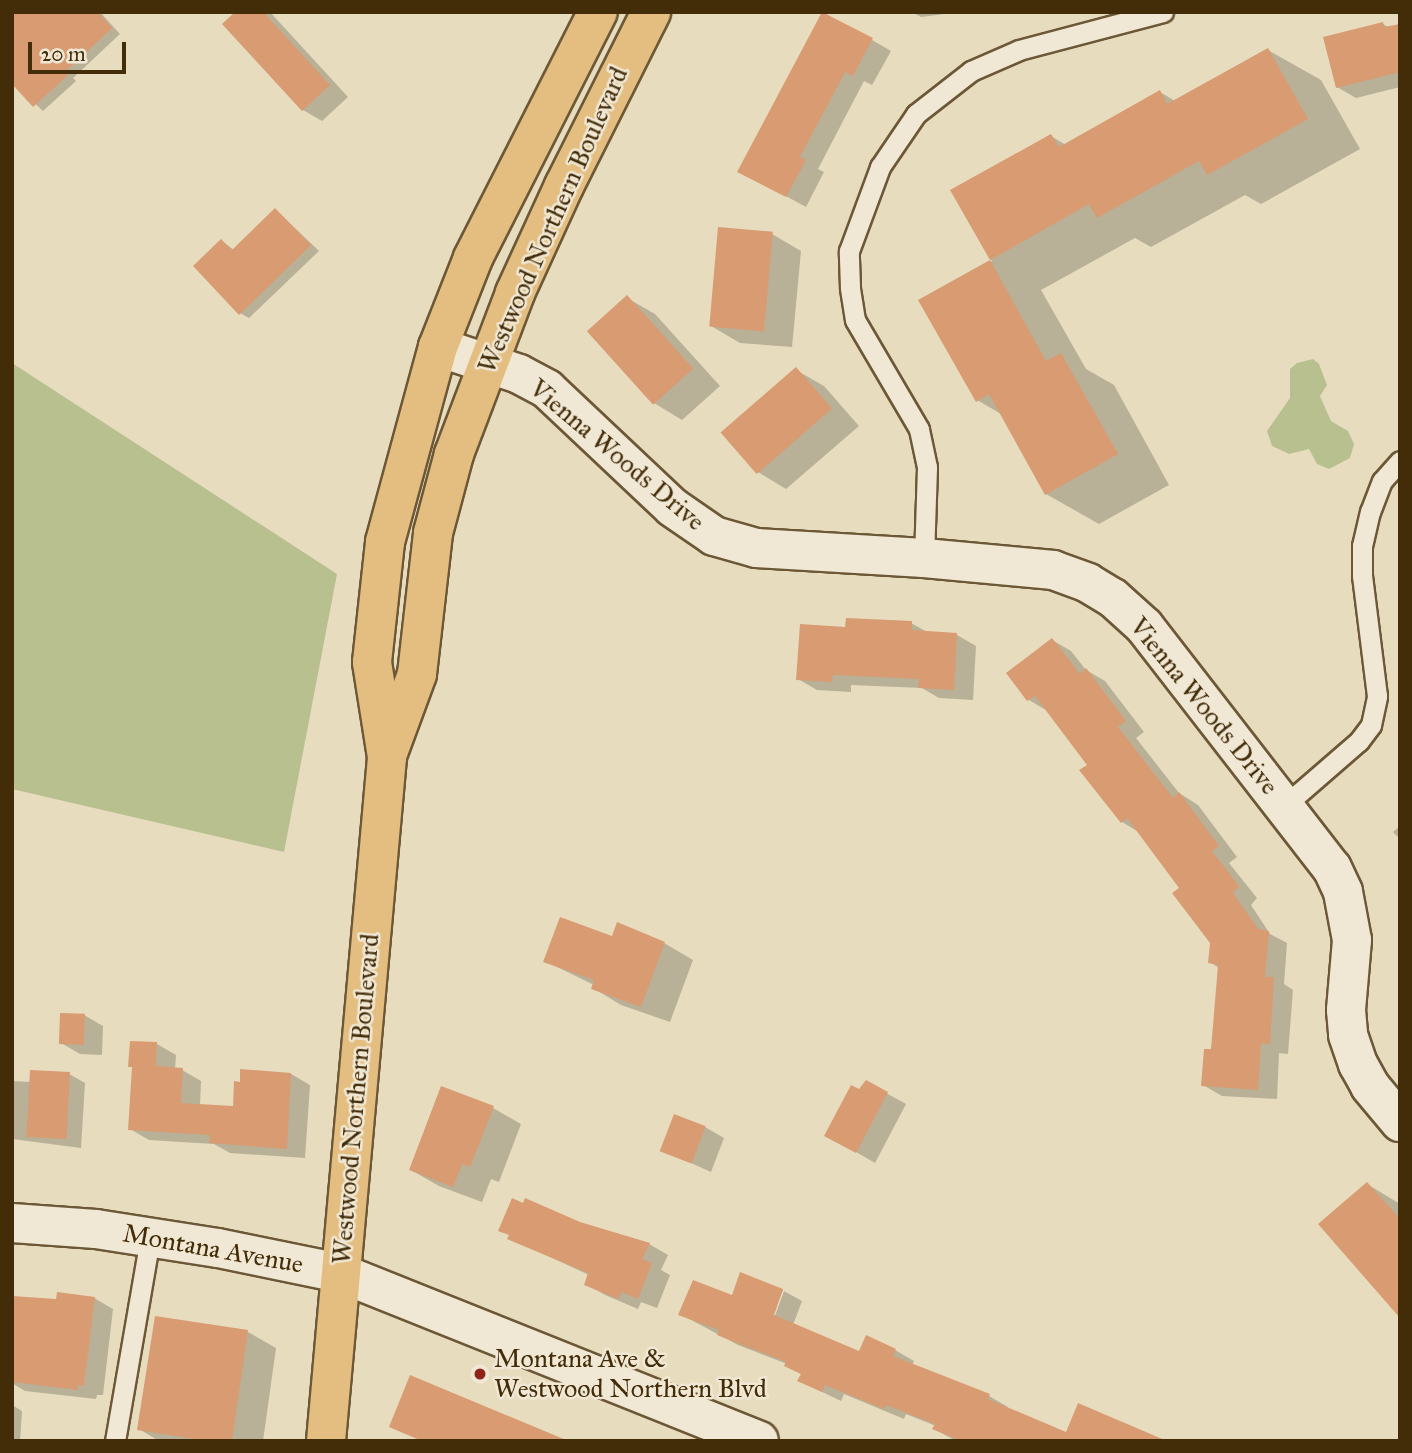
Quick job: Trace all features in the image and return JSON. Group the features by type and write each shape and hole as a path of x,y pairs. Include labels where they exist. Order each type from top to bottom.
{"main road":[{"name":"Westwood Northern Boulevard","path":"326,1441 387,757 372,662 385,542 438,347 473,258 598,12"},
{"name":"Westwood Northern Boulevard","path":"387,757 417,674 433,533 454,454 487,363 564,186 651,12"}],"street":[{"name":"Vienna Woods Drive","path":"438,347 519,374 547,389 672,508 714,536 755,548 924,558 1054,570 1088,583 1113,598 1144,626 1322,853 1343,892 1352,940 1346,1010 1348,1035 1358,1064 1370,1086 1400,1122"},
{"name":"Montana Avenue","path":"12,1223 96,1229 340,1273 759,1441"}],"lane":[{"path":"924,558 926,467 919,429 855,320 850,288 849,251 880,167 916,114 971,71 1019,50 1163,12"},
{"name":"Vienna Woods Drive","path":"1284,806 1359,741 1371,724 1377,696 1362,576 1362,547 1370,512 1382,481 1400,461"},
{"path":"115,1441 150,1238"}],"green space":[{"path":"1313,359 1319,364 1327,385 1320,396 1331,421 1348,431 1354,444 1350,458 1329,469 1317,464 1309,449 1289,454 1272,446 1267,431 1290,398 1290,369 1297,363"},
{"path":"12,363 337,574 284,852 12,789"}],"building":[{"path":"12,12 98,12 112,28 65,72 68,75 33,107 12,84"},
{"path":"235,12 263,12 330,85 302,111 222,24"},
{"path":"822,12 873,38 853,76 845,72 800,157 806,160 786,197 737,172"},
{"path":"1383,22 1384,27 1400,24 1400,72 1336,88 1323,37"},
{"path":"1268,48 1308,119 1207,175 1199,161 1097,218 1089,204 990,260 950,190 1051,134 1059,147 1160,90 1167,104"},
{"path":"275,208 311,245 239,315 193,266 221,239 232,250"},
{"path":"718,227 773,232 764,331 709,327"},
{"path":"990,260 1046,361 1061,353 1118,454 1045,495 989,394 976,402 918,300"},
{"path":"627,295 693,369 653,405 587,331"},
{"path":"796,367 832,409 757,474 721,433"},
{"path":"846,618 912,621 912,630 957,633 954,690 918,688 919,679 833,675 832,682 796,680 800,624 845,627"},
{"path":"1052,638 1080,674 1086,668 1126,721 1118,727 1173,798 1179,792 1219,846 1212,851 1239,886 1233,893 1258,929 1269,931 1265,977 1274,977 1270,1044 1261,1043 1258,1090 1201,1086 1204,1049 1211,1049 1218,965 1208,963 1210,943 1172,893 1179,888 1127,818 1121,823 1079,770 1087,765 1035,696 1027,701 1006,673"},
{"path":"560,917 612,936 617,922 665,942 641,1007 591,989 594,980 543,962"},
{"path":"60,1013 85,1014 84,1045 59,1044"},
{"path":"130,1041 157,1042 156,1066 183,1068 181,1103 233,1106 234,1081 240,1082 240,1069 291,1073 287,1149 209,1143 210,1135 128,1130 132,1067 128,1067"},
{"path":"30,1070 70,1072 66,1139 26,1137"},
{"path":"866,1080 888,1092 856,1153 824,1136 851,1085 859,1089"},
{"path":"441,1086 494,1106 470,1167 462,1164 453,1187 409,1170"},
{"path":"674,1114 706,1126 691,1164 660,1151"},
{"path":"1367,1182 1400,1219 1400,1318 1318,1224"},
{"path":"512,1198 523,1203 525,1198 580,1222 650,1243 642,1259 652,1263 638,1299 622,1292 618,1299 584,1285 588,1273 507,1239 509,1235 498,1231"},
{"path":"740,1272 783,1289 774,1315 859,1351 866,1335 896,1349 893,1356 990,1394 988,1399 1066,1432 1078,1403 1167,1441 961,1441 932,1429 935,1424 886,1405 884,1409 825,1385 822,1392 797,1381 801,1374 784,1366 786,1362 717,1335 719,1330 678,1315 693,1280 732,1295"},
{"path":"57,1292 95,1297 84,1386 78,1385 78,1390 12,1382 12,1296 56,1299"},
{"path":"155,1316 248,1330 232,1441 207,1441 137,1430"},
{"path":"410,1375 566,1440 422,1441 389,1427"}],"place":[{"name":"Montana Ave & Westwood Northern Blvd","path":"480,1374"}]}
